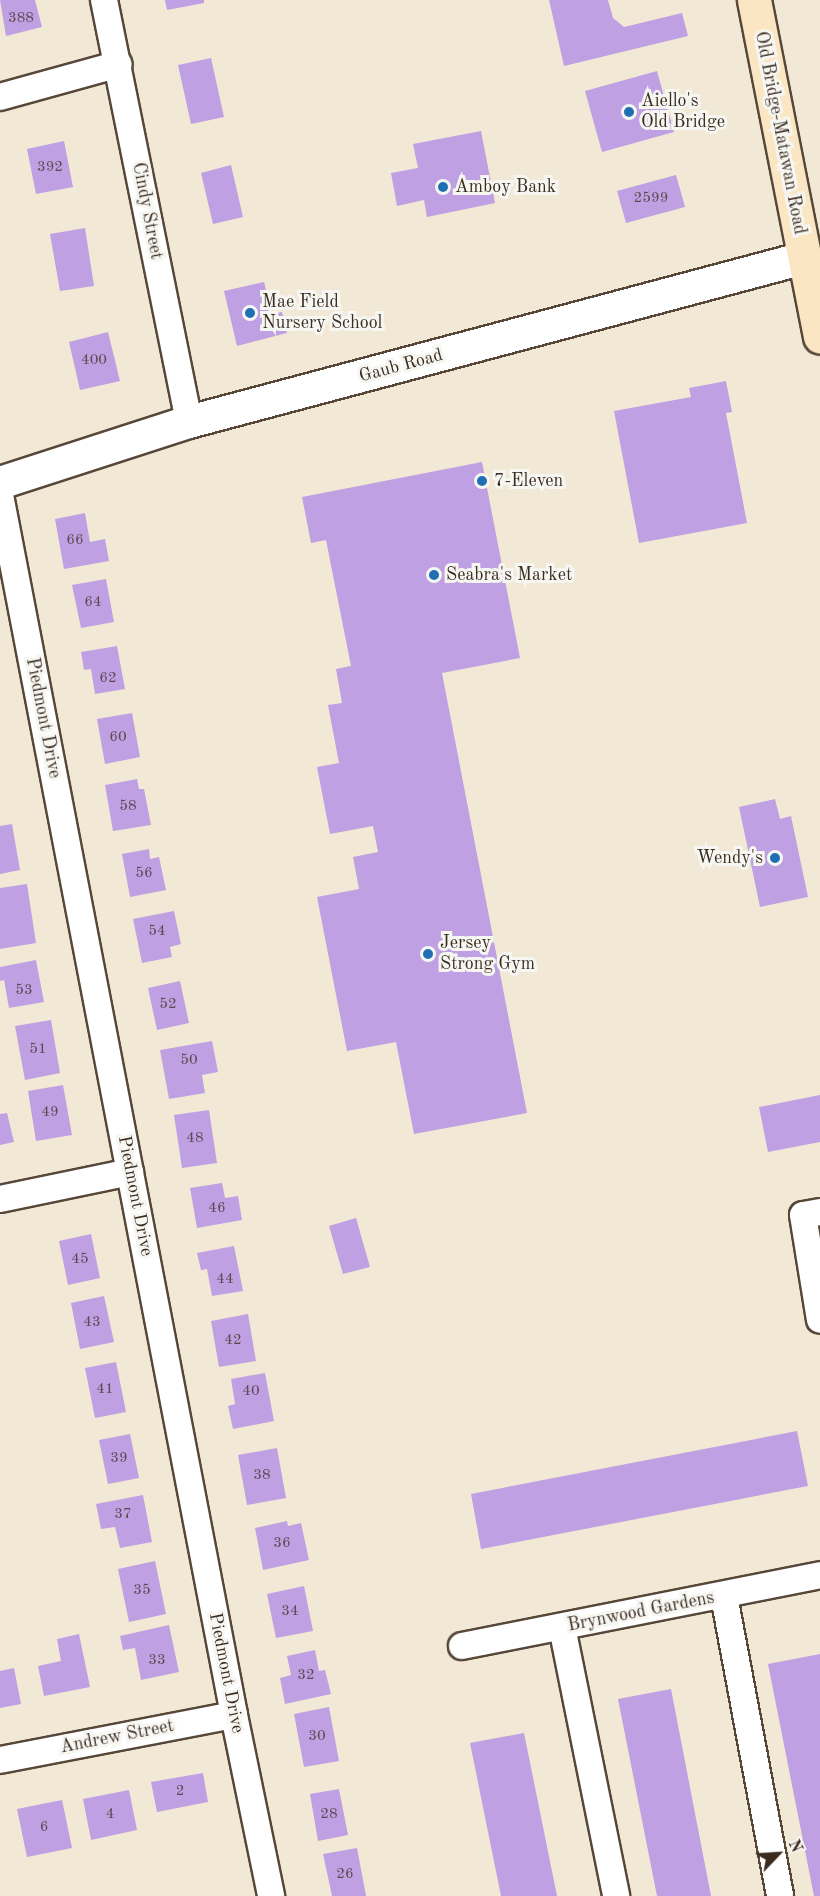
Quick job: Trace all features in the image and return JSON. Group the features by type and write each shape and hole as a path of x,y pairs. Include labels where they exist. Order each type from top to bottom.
{"main road":[{"name":"Old Bridge-Matawan Road","path":"754,0 820,337"}],"street":[{"name":"Cindy Street","path":"104,0 119,64 189,423"},
{"path":"0,97 119,64"},
{"name":"Gaub Road","path":"0,483 189,423 804,258"},
{"name":"Piedmont Drive","path":"0,495 234,1715 272,1896"},
{"path":"0,1199 130,1172"},
{"path":"820,1212 803,1215 820,1320"},
{"name":"Brynwood Gardens","path":"462,1646 724,1596 820,1575"},
{"path":"724,1596 780,1896"},
{"path":"562,1627 616,1896"},
{"name":"Andrew Street","path":"0,1760 234,1715"}],"building":[{"path":"0,0 35,0 42,27 6,36"},
{"path":"165,0 204,0 204,3 167,10"},
{"path":"549,0 608,0 613,18 624,27 682,13 688,36 564,66"},
{"path":"211,58 224,117 191,124 178,65"},
{"name":"Aiello's Old Bridge","path":"657,71 674,132 602,152 585,91"},
{"name":"Amboy Bank","path":"481,131 495,203 427,217 424,200 397,206 391,173 418,168 413,144"},
{"path":"64,141 73,187 36,194 27,149"},
{"path":"231,165 243,217 213,224 201,173"},
{"path":"676,175 685,207 626,223 617,191"},
{"path":"85,228 94,286 60,291 50,234"},
{"name":"Mae Field Nursery School","path":"264,282 272,314 282,312 287,333 237,346 224,291"},
{"path":"108,332 120,381 80,390 69,342"},
{"path":"726,381 732,412 726,413 747,523 639,543 614,411 691,397 689,388"},
{"path":"482,462 520,658 442,673 527,1113 414,1134 396,1042 347,1051 317,897 359,889 353,857 378,852 373,826 330,834 317,767 339,763 328,705 342,703 336,669 351,666 326,540 311,543 302,497"},
{"path":"85,513 90,542 105,539 109,561 64,569 55,519"},
{"path":"106,579 114,622 81,628 72,585"},
{"path":"117,646 125,689 95,694 91,669 84,670 81,652"},
{"path":"132,713 140,757 105,764 97,719"},
{"path":"137,779 139,789 144,789 151,825 113,831 105,785"},
{"name":"Wendy's","path":"775,799 780,819 791,816 808,897 760,907 739,807"},
{"path":"12,824 20,870 0,874 0,826"},
{"path":"149,849 150,859 159,857 166,890 130,897 122,854"},
{"path":"27,884 36,943 0,949 0,888"},
{"path":"174,911 181,944 170,947 172,957 142,963 133,919"},
{"path":"36,960 44,1002 9,1008 4,980 0,981 0,967"},
{"path":"180,981 189,1023 157,1030 148,988"},
{"path":"51,1020 60,1073 25,1080 15,1026"},
{"path":"212,1041 218,1072 202,1075 205,1093 169,1099 160,1050"},
{"path":"63,1085 72,1135 36,1141 28,1091"},
{"path":"820,1095 820,1142 768,1152 759,1107"},
{"path":"209,1110 217,1163 182,1168 174,1115"},
{"path":"7,1113 14,1142 0,1145 0,1114"},
{"path":"222,1183 225,1198 238,1196 242,1220 197,1228 190,1188"},
{"path":"356,1218 370,1267 343,1274 329,1226"},
{"path":"91,1234 100,1278 68,1285 59,1241"},
{"path":"234,1246 243,1291 212,1296 207,1269 201,1270 197,1253"},
{"path":"104,1296 114,1342 80,1349 71,1303"},
{"path":"248,1314 256,1361 219,1367 211,1321"},
{"path":"116,1362 126,1412 95,1418 85,1368"},
{"path":"265,1373 274,1421 233,1429 228,1406 235,1404 231,1379"},
{"path":"797,1431 808,1486 481,1549 471,1494"},
{"path":"130,1434 139,1478 108,1484 99,1440"},
{"path":"277,1448 286,1498 247,1505 238,1455"},
{"path":"143,1495 152,1542 120,1548 115,1527 101,1529 96,1504"},
{"path":"287,1521 288,1526 301,1523 309,1560 263,1570 255,1528"},
{"path":"155,1561 166,1614 129,1622 118,1569"},
{"path":"304,1586 313,1631 276,1638 267,1594"},
{"path":"169,1625 179,1672 141,1680 135,1648 123,1650 120,1636"},
{"path":"79,1634 90,1687 44,1696 38,1666 61,1661 57,1639"},
{"path":"315,1650 319,1671 325,1670 331,1694 285,1704 280,1678 291,1675 287,1656"},
{"path":"820,1654 820,1896 814,1896 768,1664"},
{"path":"14,1668 21,1704 0,1708 0,1671"},
{"path":"671,1689 711,1896 657,1896 618,1699"},
{"path":"329,1707 339,1761 304,1767 294,1714"},
{"path":"524,1733 557,1896 501,1896 470,1743"},
{"path":"203,1773 208,1802 157,1812 151,1782"},
{"path":"339,1789 348,1835 318,1841 310,1794"},
{"path":"129,1790 137,1830 91,1840 83,1799"},
{"path":"62,1800 72,1848 27,1857 17,1809"},
{"path":"357,1848 366,1896 332,1896 323,1854"}],"place":[{"name":"Aiello's Old Bridge","path":"629,112"},
{"name":"Amboy Bank","path":"443,187"},
{"name":"Mae Field Nursery School","path":"250,313"},
{"name":"7-Eleven","path":"482,481"},
{"name":"Seabra's Market","path":"434,575"},
{"name":"Wendy's","path":"775,858"},
{"name":"Jersey Strong Gym","path":"428,954"}]}
